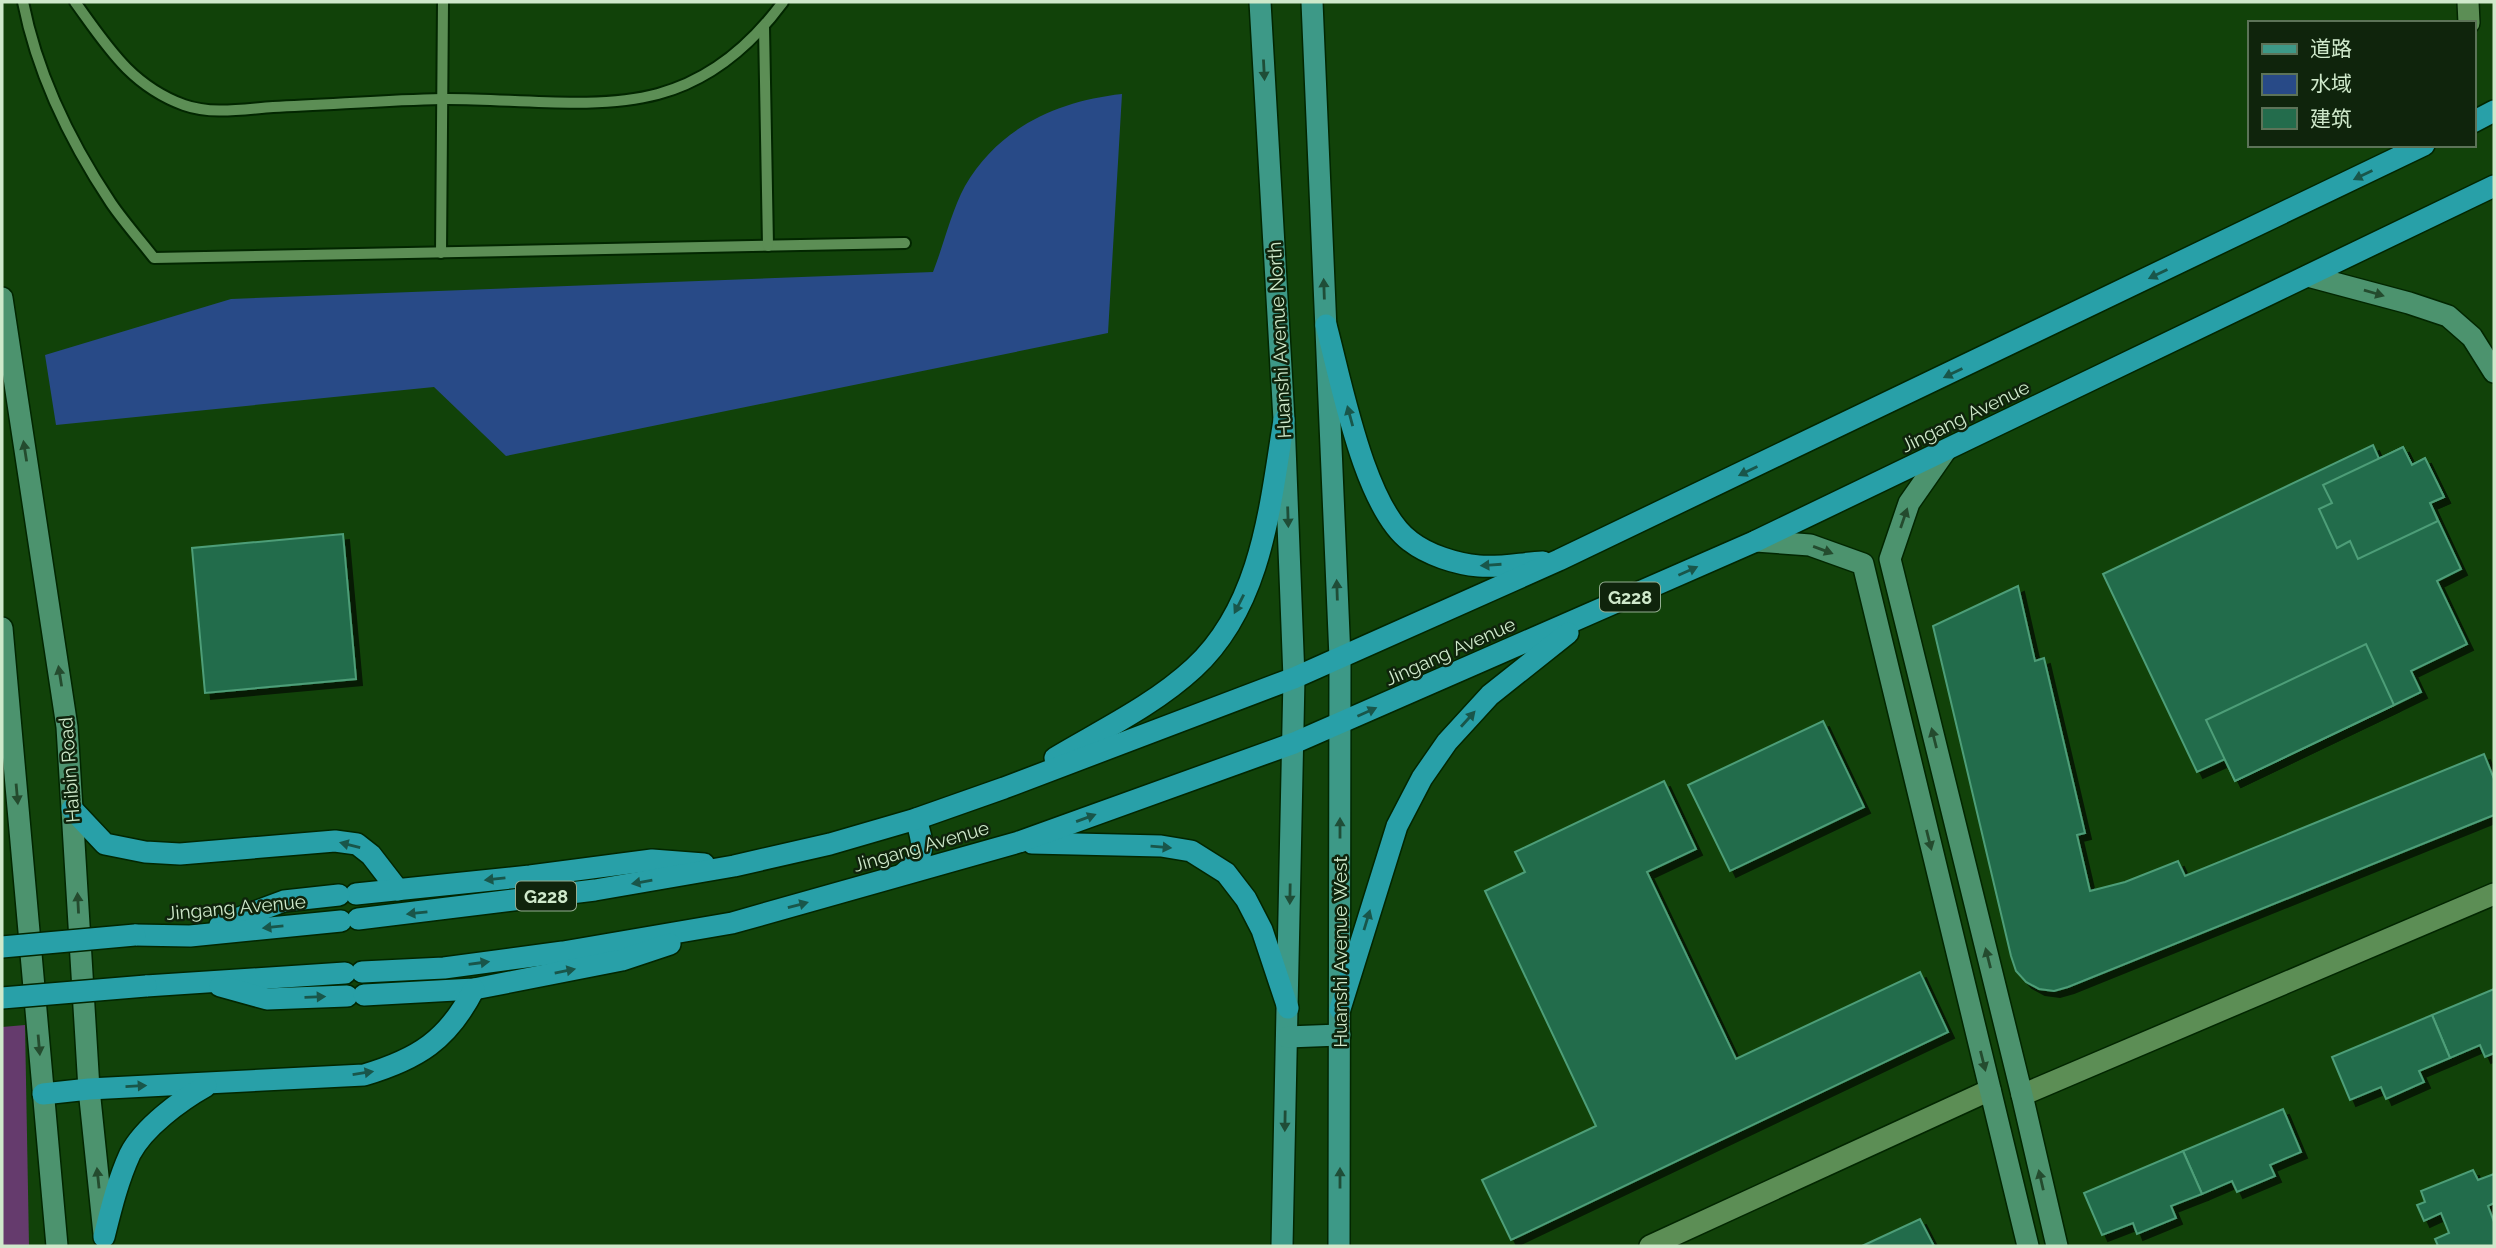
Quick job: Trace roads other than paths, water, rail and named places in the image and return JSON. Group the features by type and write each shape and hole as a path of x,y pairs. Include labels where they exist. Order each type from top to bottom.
{"highway":[{"path":"2475,121 2494,111"},
{"name":"Jingang Avenue","path":"2,947 135,935 190,936 595,890 734,866 830,844 916,819 1294,678 1340,658 1559,560 2420,147"},
{"name":"Jingang Avenue","path":"2,998 201,981 444,968 562,952 732,923 1019,842 1294,743 1756,541 2494,186"},
{"path":"1326,325 1360,452 1380,504 1408,540 1441,558 1479,566 1559,560"},
{"path":"1004,788 1151,701 1195,667 1225,631 1250,582 1260,548 1284,420"},
{"path":"1340,1009 1397,826 1422,778 1447,742 1490,695 1592,613"},
{"path":"72,809 105,844 145,852 180,854 335,841 357,844 371,855 398,890"},
{"path":"902,876 922,853 923,844 916,819"},
{"path":"1019,842 1161,846 1191,851 1226,873 1246,899 1262,930 1288,1007"},
{"path":"190,936 284,901 530,876 652,860 734,866"},
{"path":"201,981 267,999 474,989 621,960 732,923"},
{"path":"43,1094 89,1088 364,1075 395,1066 438,1039 461,1014 474,989"},
{"path":"104,1242 117,1190 131,1152 156,1122 182,1099 212,1082"}],"main road":[{"name":"Huanshi Avenue North","path":"1260,2 1284,420 1294,678"},
{"path":"1312,2 1340,658"},
{"name":"Huanshi Avenue West","path":"1339,1246 1340,658"},
{"path":"1282,1246 1294,678"},
{"path":"1287,1037 1340,1035"}],"street":[{"path":"2468,2 2469,21"},
{"path":"2308,276 2397,299 2448,317 2472,337 2494,372"},
{"name":"Haibin Road","path":"2,298 67,727 89,1088 104,1242"},
{"path":"1946,450 1909,503 1889,559 2057,1246"},
{"path":"1756,541 1810,545 1863,564 2028,1246"},
{"path":"2,628 57,1246"},
{"path":"2022,1095 2494,894"},
{"path":"1650,1246 1990,1090"}],"lane":[{"path":"23,2 47,82 76,145 112,204 154,258 905,243"},
{"path":"75,2 123,66 151,89 188,106 208,111 442,99 619,102 660,94 699,78 734,55 764,27 783,2"},
{"path":"440,253 443,2"},
{"path":"764,27 768,246"}],"water":[{"path":"1122,94 1108,333 506,456 434,387 56,425 45,355 231,299 933,272 965,186 995,148 1032,120 1053,111 1075,103"}]}
